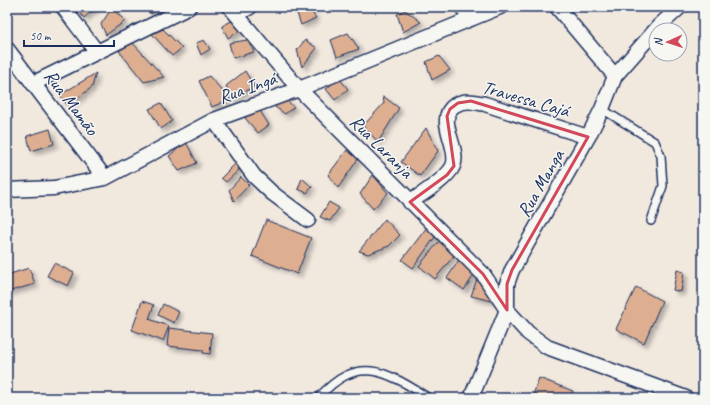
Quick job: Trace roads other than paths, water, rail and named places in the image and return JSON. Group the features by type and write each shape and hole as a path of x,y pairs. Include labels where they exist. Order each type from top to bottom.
{"street":[{"path":"63,7 97,52"},
{"path":"34,83 189,7"},
{"path":"234,11 250,7"},
{"path":"462,7 471,19"},
{"name":"Rua Ingá","path":"7,190 54,188 106,178 214,120 299,89 500,7"},
{"path":"557,7 615,76"},
{"name":"Rua Manga","path":"471,398 507,310 507,284 512,270 588,137 602,109 615,76 659,26 680,7"},
{"name":"Rua Laranja","path":"234,11 299,89 483,274 507,310 528,333 547,347 686,398"},
{"name":"Rua Mamão","path":"7,49 106,178"},
{"name":"Travessa Cajá","path":"410,202 447,175 454,166 454,155 447,116 450,108 458,103 471,101 485,104 588,137"},
{"path":"214,120 254,176 272,193 308,220"}],"lane":[{"path":"602,109 655,142 661,156 663,186 651,221"},
{"path":"318,398 332,383 351,372 366,369 390,376 429,398"}]}
